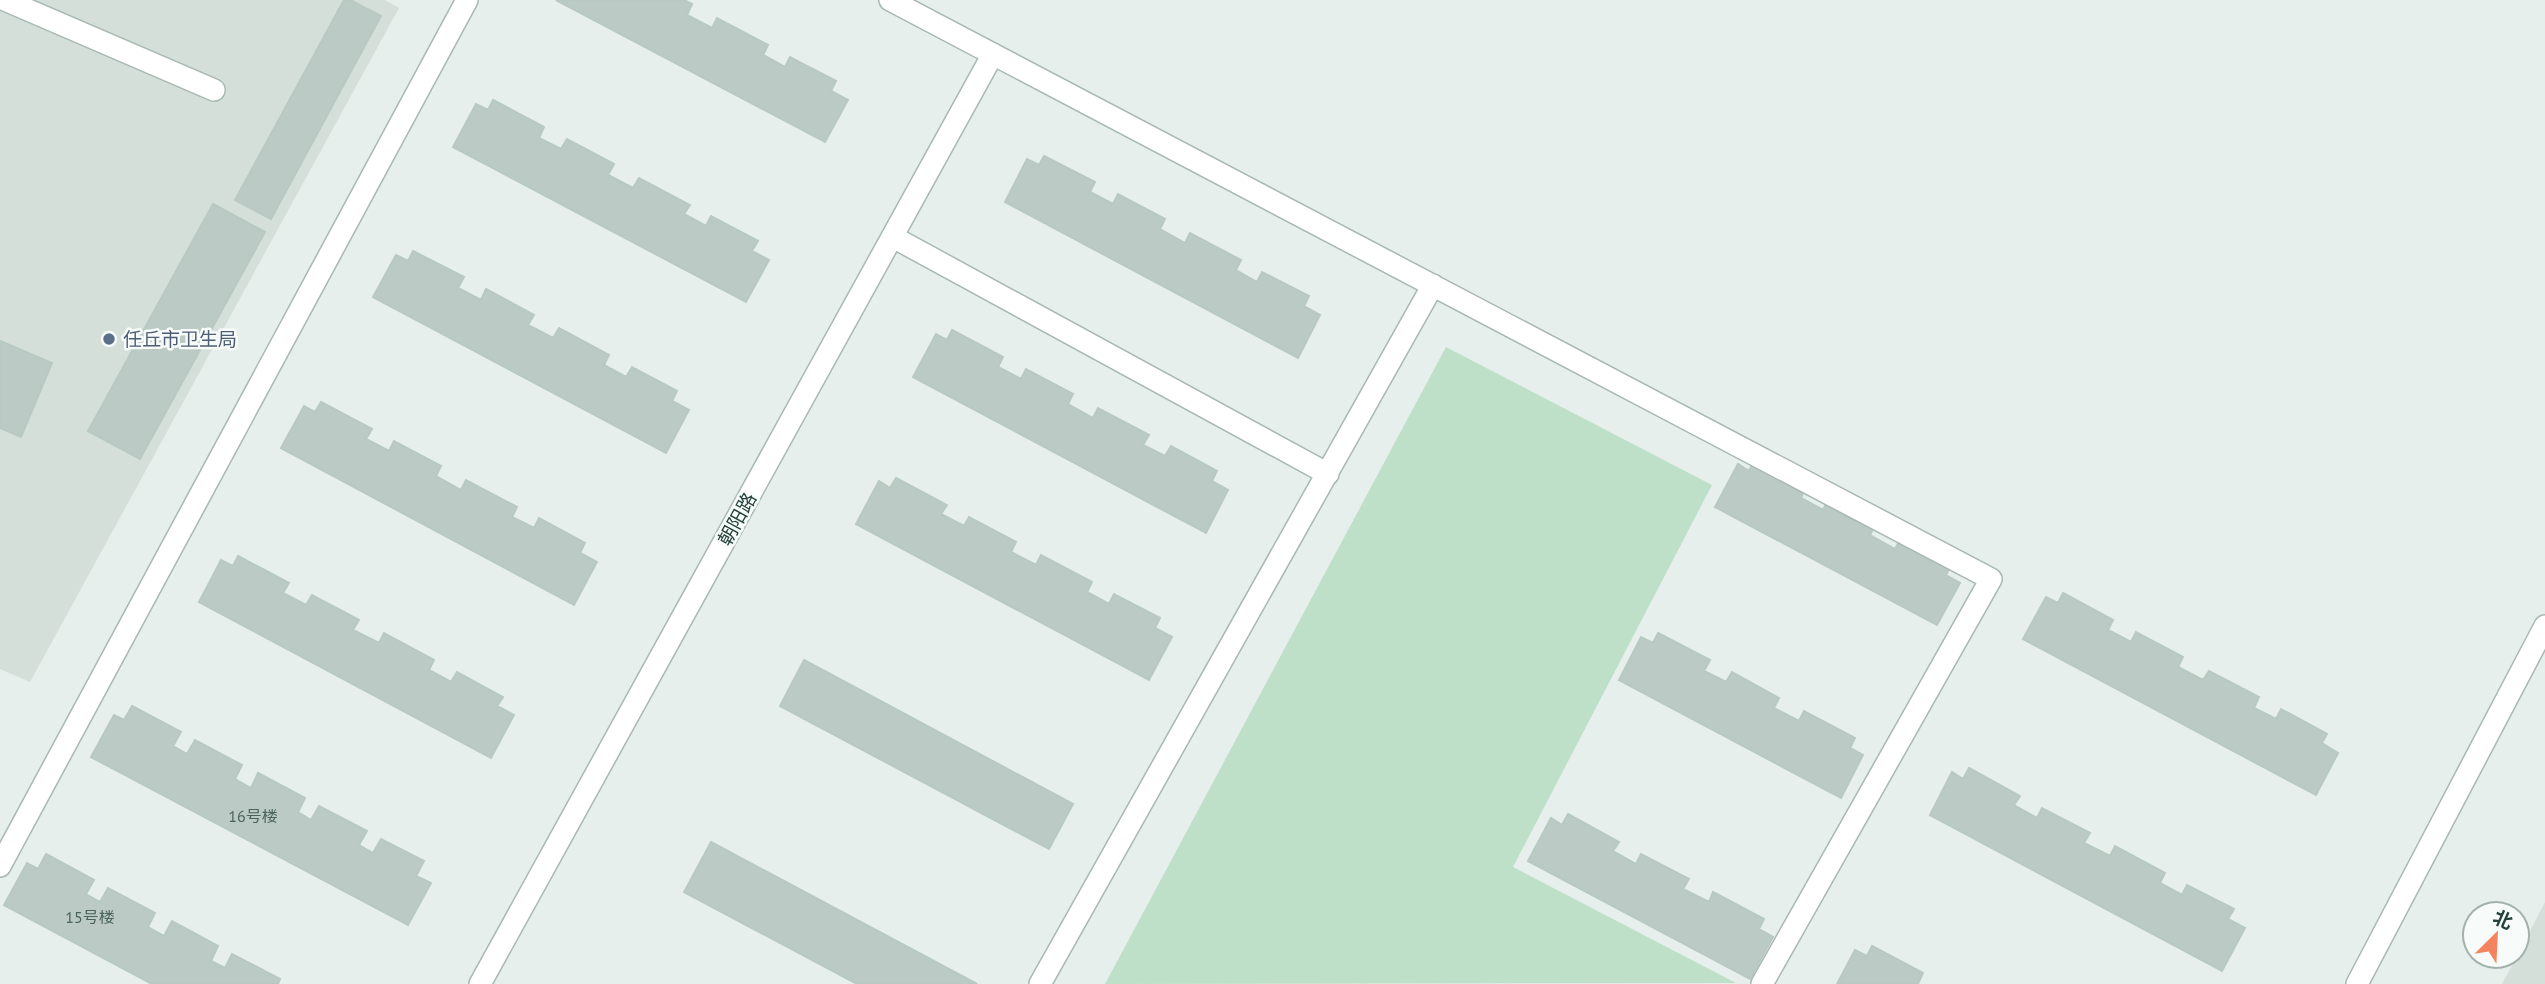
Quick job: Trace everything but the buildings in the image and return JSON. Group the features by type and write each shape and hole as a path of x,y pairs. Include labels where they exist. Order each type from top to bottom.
{"street":[{"path":"5,0 214,90"},
{"path":"0,866 467,0"},
{"path":"890,0 1991,579 1762,984"},
{"name":"朝阳路","path":"480,984 993,54"},
{"path":"892,237 1328,474"},
{"path":"1040,984 1433,285"},
{"path":"2357,984 2545,626"}],"shaded area":[{"name":"任丘市卫生局","path":"0,0 385,0 399,8 30,682 0,669"},
{"path":"2545,902 2545,984 2502,984 2510,970 2531,970 2531,929"}],"green space":[{"path":"1446,347 1712,485 1513,867 1736,983 1105,984"}],"place":[{"name":"任丘市卫生局","path":"109,339"}]}
